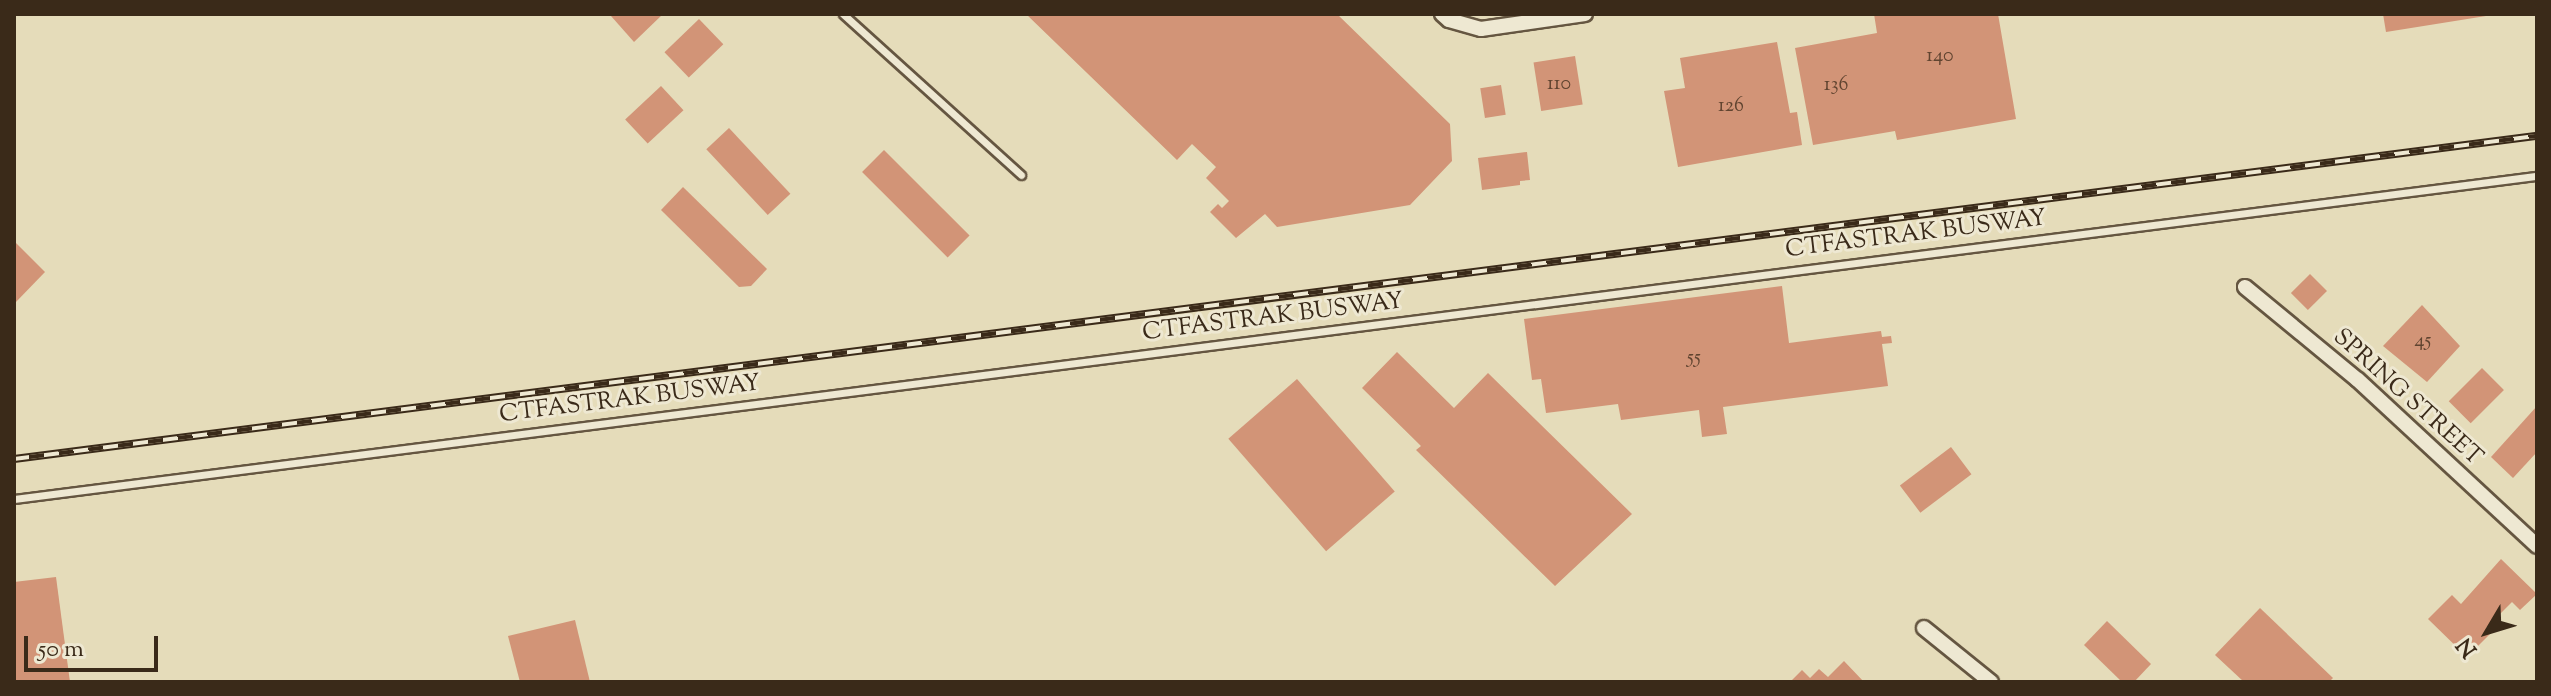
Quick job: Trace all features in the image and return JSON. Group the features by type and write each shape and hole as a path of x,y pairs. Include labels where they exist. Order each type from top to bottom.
{"street":[{"path":"1442,14 1449,20 1481,29 1536,18 1585,14"},
{"name":"SPRING STREET","path":"2245,287 2358,380 2537,546"},
{"path":"1924,628 1991,682"}],"lane":[{"path":"843,14 1021,175"},
{"name":"CTFASTRAK BUSWAY","path":"14,499 2537,176"}],"building":[{"path":"663,14 634,42 611,16"},
{"path":"1026,14 1337,14 1450,124 1452,161 1410,205 1277,227 1265,214 1236,238 1210,212 1218,204 1222,208 1229,201 1206,178 1216,167 1192,144 1177,160"},
{"path":"1874,14 1998,14 2016,119 1897,140 1895,131 1813,145 1795,48 1877,33"},
{"path":"2383,14 2486,14 2486,16 2386,32"},
{"path":"699,19 723,44 689,78 664,52"},
{"path":"1777,42 1790,113 1797,112 1802,145 1678,167 1664,91 1685,88 1680,58"},
{"path":"1575,56 1583,104 1541,111 1534,63"},
{"path":"1501,85 1506,115 1485,118 1480,88"},
{"path":"661,86 684,110 648,144 625,119"},
{"path":"729,128 790,194 768,215 706,149"},
{"path":"884,150 970,236 948,257 862,172"},
{"path":"1527,152 1530,180 1520,181 1520,185 1482,190 1478,158"},
{"path":"683,187 767,269 751,286 739,287 661,210"},
{"path":"14,241 45,272 14,304"},
{"path":"2310,274 2327,291 2308,310 2291,293"},
{"path":"1782,286 1789,343 1881,331 1882,337 1891,336 1892,343 1882,344 1888,386 1723,407 1727,434 1702,437 1699,410 1621,420 1618,404 1546,413 1541,379 1532,380 1524,319"},
{"path":"2422,305 2460,346 2427,382 2383,346"},
{"path":"1397,352 1454,408 1488,373 1632,514 1555,586 1416,450 1421,446 1362,388"},
{"path":"2482,368 2504,390 2471,423 2449,401"},
{"path":"1297,379 1395,491 1326,551 1228,439"},
{"path":"2537,406 2537,452 2513,478 2491,457"},
{"path":"1951,447 1971,474 1920,513 1900,486"},
{"path":"2501,559 2537,594 2520,610 2512,602 2486,628 2491,633 2467,657 2428,619 2452,595 2461,604"},
{"path":"56,577 70,682 14,682 14,582"},
{"path":"2260,608 2333,678 2329,682 2244,682 2215,655"},
{"path":"575,620 590,682 520,682 508,636"},
{"path":"2107,621 2151,664 2134,682 2122,682 2084,645"},
{"path":"1844,661 1864,682 1790,682 1802,670 1810,678 1819,669 1828,677"}],"railway":[{"path":"14,459 2537,136"}]}
